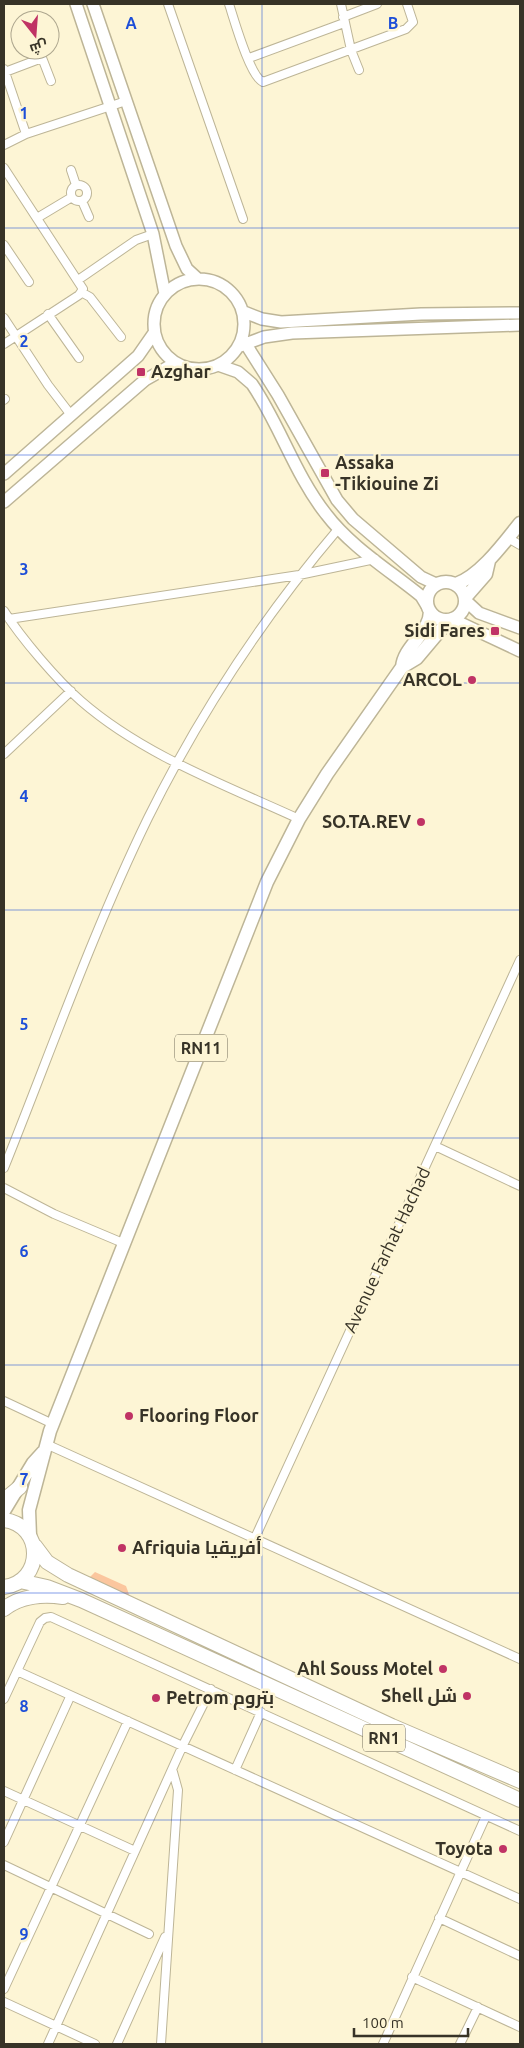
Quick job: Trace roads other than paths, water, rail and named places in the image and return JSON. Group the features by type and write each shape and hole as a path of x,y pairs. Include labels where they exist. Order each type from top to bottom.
{"highway":[{"path":"4,1500 20,1487"},
{"name":"RN1","path":"4,1520 17,1524 47,1562 68,1575 392,1726 520,1781"},
{"name":"RN1","path":"9,1586 33,1565 32,1541"},
{"name":"RN1","path":"9,1586 47,1587 81,1600 520,1800"},
{"path":"4,1609 16,1602 36,1597 54,1596 81,1600"}],"main road":[{"name":"RN11","path":"456,584 468,579 516,541 520,523"},
{"name":"RN11","path":"402,667 417,658 450,620 461,614 466,600 486,574 490,561"},
{"path":"436,584 445,581 456,584 461,588 466,600"},
{"name":"RN11","path":"32,1541 29,1510 41,1468 44,1448 123,1243 267,882 298,819 402,667 404,658 428,626 428,594 436,584"},
{"path":"428,609 439,619 450,620"},
{"name":"RN11","path":"4,1512 33,1462 44,1448"}],"street":[{"path":"76,4 153,234 165,294"},
{"path":"93,4 176,246 187,269 198,279"},
{"path":"168,4 243,219"},
{"path":"229,4 257,77 263,82 411,26 413,17 407,4"},
{"path":"341,4 351,50 359,70"},
{"path":"249,58 343,20 377,4"},
{"path":"26,134 4,70 36,60"},
{"path":"43,60 51,81"},
{"path":"4,145 26,134 126,101"},
{"path":"4,168 82,285 81,292 4,344"},
{"path":"71,170 76,185"},
{"path":"76,185 85,186 88,191 87,197 82,201 76,201 72,197 72,188 76,185"},
{"path":"37,218 72,197"},
{"path":"82,201 89,217"},
{"path":"78,280 136,240 153,234"},
{"path":"4,245 29,282"},
{"path":"436,584 421,577 342,507 278,395 243,343 244,312 237,299 227,288 208,279 180,283 165,294 155,312 154,333 161,351 175,363 196,369 218,365 232,356 243,343 264,337 292,333 520,326"},
{"path":"81,292 90,297 121,337"},
{"path":"244,312 262,319 281,322 421,314 520,314"},
{"path":"48,314 79,358"},
{"path":"4,318 71,415"},
{"path":"4,474 138,356 154,333"},
{"path":"4,502 145,380 175,363"},
{"path":"218,365 238,372 252,384 314,496 338,528 421,596 428,609"},
{"path":"4,1168 133,851 178,762 232,674 299,575 338,528"},
{"path":"9,619 299,575 375,559"},
{"path":"466,600 479,613 520,628"},
{"path":"4,611 71,691 127,734 178,762 298,819"},
{"path":"450,620 520,651"},
{"path":"4,754 71,691"},
{"name":"Avenue Farhat Hachad","path":"254,1540 520,960"},
{"path":"435,1146 520,1186"},
{"path":"4,1188 54,1214 123,1243"},
{"path":"4,1401 53,1424"},
{"path":"44,1448 520,1659"},
{"path":"4,1699 40,1622 48,1617 58,1619 520,1832"},
{"path":"17,1671 70,1697 183,1745 520,1900"},
{"path":"48,2044 135,1851 173,1772 183,1745 211,1689"},
{"path":"4,1842 70,1697"},
{"path":"235,1770 261,1712"},
{"path":"4,1989 128,1721"},
{"path":"161,2044 178,1790 173,1772"},
{"path":"4,1791 135,1851"},
{"path":"383,2044 412,1976 486,1816"},
{"path":"4,1865 149,1934"},
{"path":"439,1918 520,1956"},
{"path":"117,2044 167,1933"},
{"path":"412,1976 520,2027"},
{"path":"4,2002 95,2044"},
{"path":"460,2044 478,2007"}],"place":[{"name":"Azghar","path":"141,372"},
{"name":"Assaka -Tikiouine Zi","path":"325,473"},
{"name":"Sidi Fares","path":"495,631"},
{"name":"ARCOL","path":"472,680"},
{"name":"SO.TA.REV","path":"421,822"},
{"name":"Flooring Floor","path":"129,1416"},
{"name":"Afriquia أفريقيا","path":"122,1548"},
{"name":"Ahl Souss Motel","path":"443,1669"},
{"name":"Shell شل","path":"467,1696"},
{"name":"Petrom بتروم","path":"156,1698"},
{"name":"Toyota","path":"503,1849"}]}
